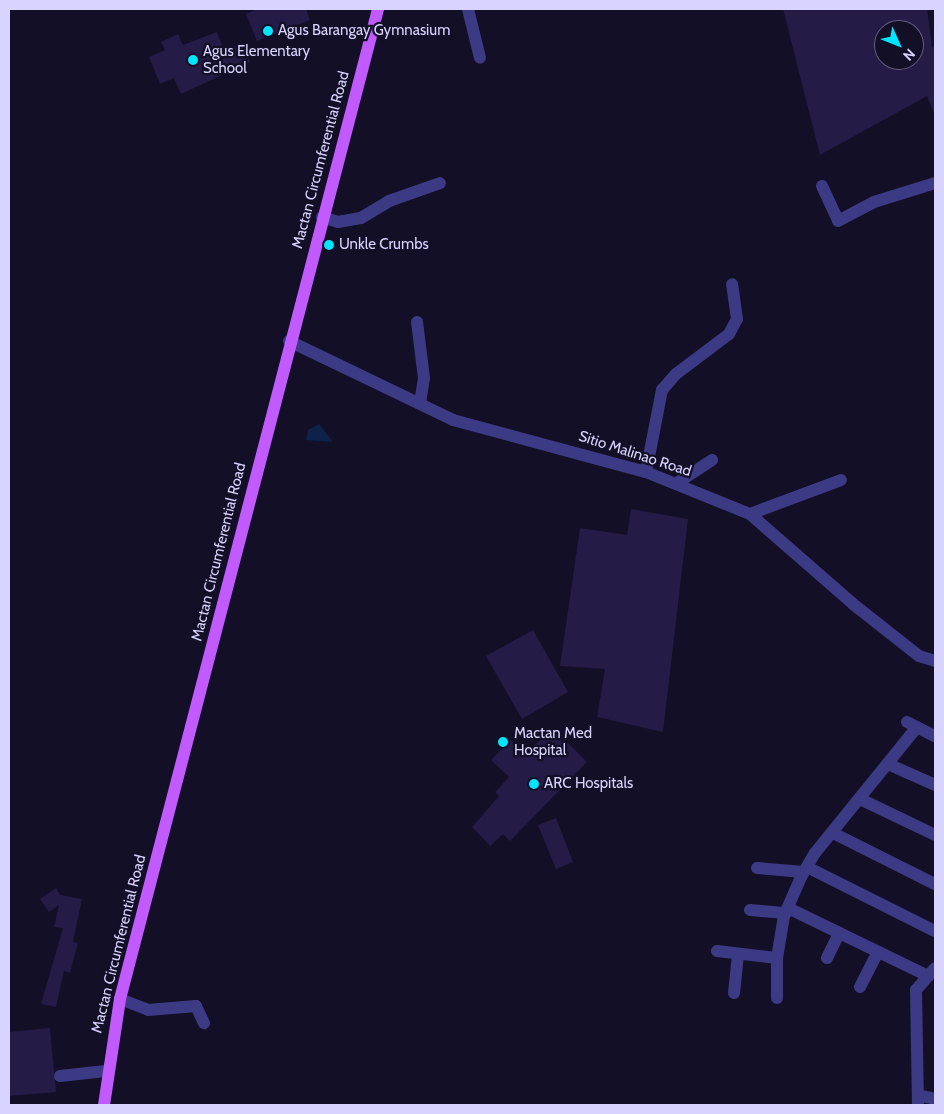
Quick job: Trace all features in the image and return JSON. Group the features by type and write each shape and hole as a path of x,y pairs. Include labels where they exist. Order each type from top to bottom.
{"main road":[{"name":"Mactan Circumferential Road","path":"103,1105 106,1071 120,999 378,9"}],"street":[{"path":"468,9 480,58"},
{"path":"322,218 338,222 362,218 389,202 440,183"},
{"path":"822,186 838,221 874,202 935,183"},
{"path":"646,472 662,390 676,374 729,334 737,320 732,284"},
{"path":"417,322 424,378 420,404"},
{"name":"Sitio Malinao Road","path":"290,341 454,420 646,472 750,514 853,604 918,656 935,661"},
{"path":"677,483 712,460"},
{"path":"750,514 841,480"},
{"path":"777,998 777,958 787,911 805,869 888,764 912,725 935,736"},
{"path":"888,764 935,785"},
{"path":"860,799 935,835"},
{"path":"833,833 935,884"},
{"path":"757,868 805,869 935,931"},
{"path":"750,910 787,911 878,952 932,972 916,990 918,1100 935,1099"},
{"path":"827,958 839,933"},
{"path":"717,951 777,958"},
{"path":"860,988 878,952"},
{"path":"734,994 738,954"},
{"path":"120,999 148,1010 196,1006 204,1022"},
{"path":"60,1076 106,1071"}],"water":[{"path":"319,424 333,442 306,440 308,430"}],"building":[{"name":"Agus Barangay Gymnasium","path":"258,9 306,9 310,20 257,41 246,14"},
{"path":"783,9 927,9 932,48 935,45 935,115 927,96 820,155"},
{"path":"217,32 224,51 242,43 250,62 181,94 174,78 160,84 149,57 165,50 161,42 178,34 183,45"},
{"path":"631,509 688,519 663,732 597,717 605,669 560,666 580,528 627,535"},
{"path":"533,630 568,692 522,719 486,656"},
{"name":"ARC Hospitals","path":"554,729 587,762 510,841 503,834 490,846 472,827 499,796 495,792 509,777 491,760 511,740 524,753"},
{"path":"556,818 573,862 556,869 538,825"},
{"path":"56,888 60,895 82,899 73,942 78,943 70,973 64,971 56,1007 41,1004 63,928 54,927 59,905 49,912 40,899"},
{"path":"50,1028 56,1092 9,1096 9,1032"}],"place":[{"name":"Agus Barangay Gymnasium","path":"268,31"},
{"name":"Agus Elementary School","path":"193,60"},
{"name":"Unkle Crumbs","path":"329,245"},
{"name":"Mactan Med Hospital","path":"503,742"},
{"name":"ARC Hospitals","path":"534,784"}]}
